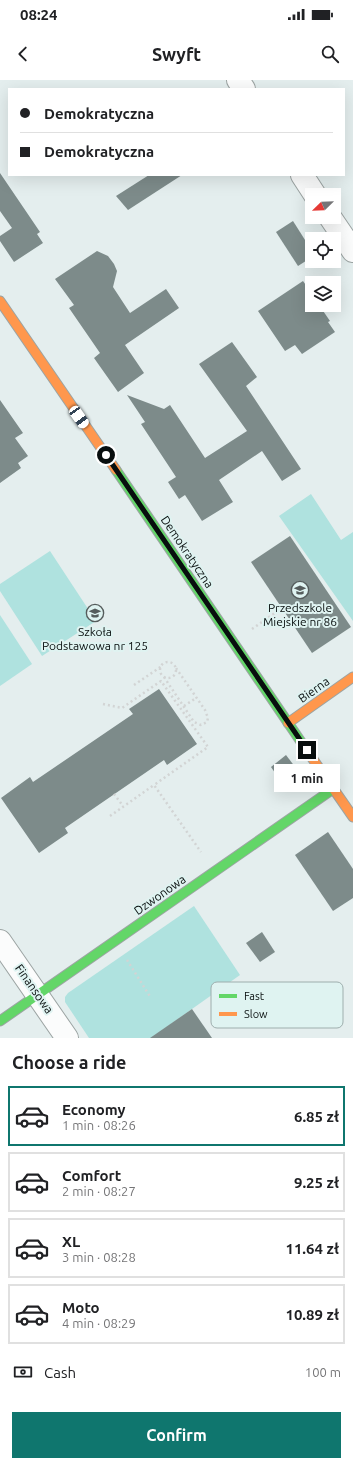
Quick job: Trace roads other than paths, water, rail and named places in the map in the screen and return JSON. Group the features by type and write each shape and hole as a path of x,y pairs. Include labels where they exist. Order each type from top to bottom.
{"street":[{"path":"303,176 310,188"},
{"path":"335,224 353,251"},
{"name":"Demokratyczna","path":"0,301 353,817"},
{"name":"Bierna","path":"288,723 353,677"},
{"name":"Dzwonowa","path":"0,1021 333,789"},
{"name":"Finansowa","path":"0,941 67,1038"}],"place":[{"name":"Przedszkole Miejskie nr 86","path":"300,590"},
{"name":"Szkoła Podstawowa nr 125","path":"95,613"}]}
